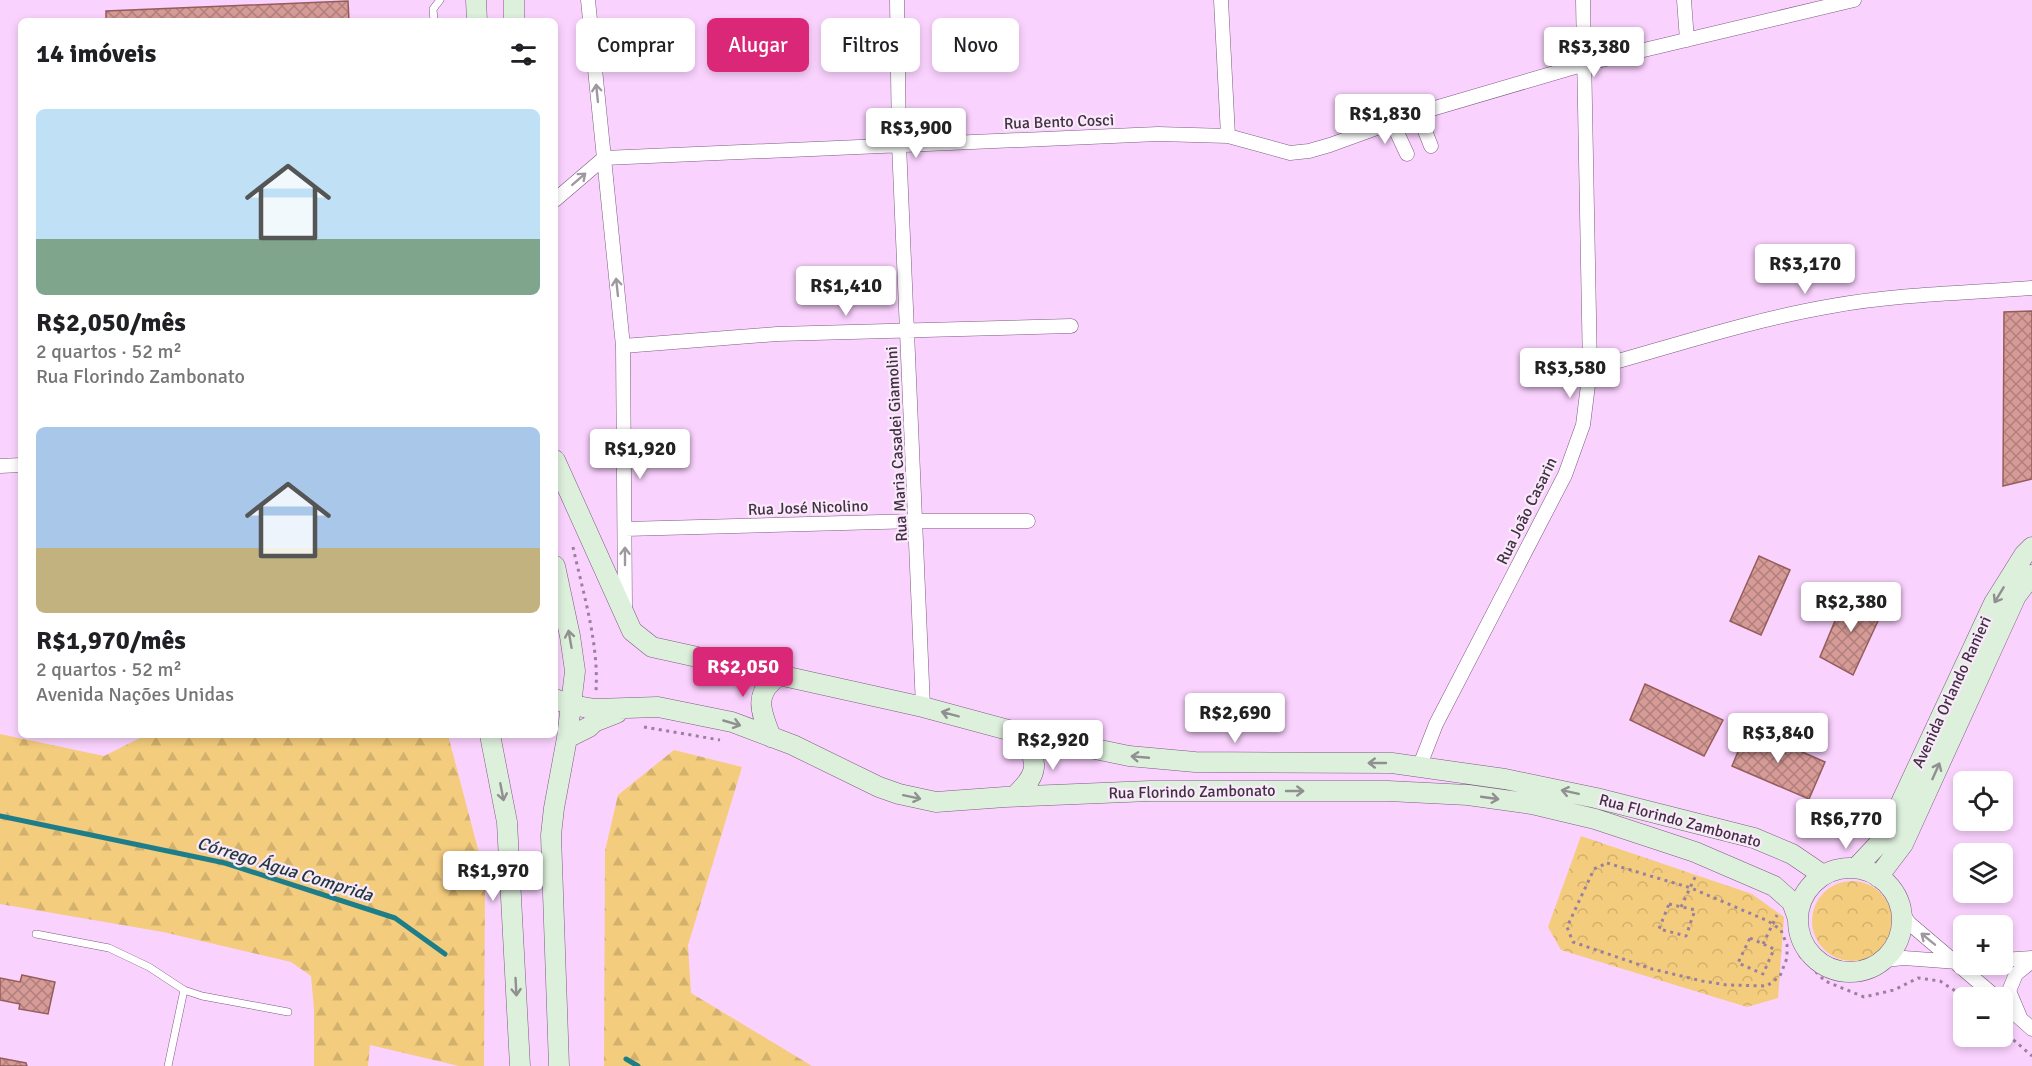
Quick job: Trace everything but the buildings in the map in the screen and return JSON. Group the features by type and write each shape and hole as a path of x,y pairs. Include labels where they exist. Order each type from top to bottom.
{"main road":[{"path":"476,0 477,18"},
{"path":"514,0 514,18"},
{"name":"Rua Florindo Zambonato","path":"558,467 632,631 652,647 923,707 1023,734 1130,756 1195,762 1392,763 1420,765 1505,779 1596,798 1754,838 1792,854 1823,875"},
{"name":"Avenida Orlando Ranieri","path":"1856,868 1885,837 1994,603 2024,555 2032,547"},
{"name":"Avenida Orlando Ranieri","path":"1878,877 1903,844 2016,596 2032,575"},
{"path":"558,580 575,671 563,702 567,738 551,835 559,1066"},
{"path":"558,685 575,671"},
{"path":"771,737 760,710 761,697 767,685 780,675"},
{"name":"Rua Florindo Zambonato","path":"563,702 595,709 658,707 732,722 793,745 879,787 936,802 1015,796 1150,791 1388,791 1468,795 1532,804 1595,819 1672,845 1774,886 1792,902 1793,924"},
{"path":"567,738 594,722 620,711 658,707"},
{"path":"1015,796 1030,782 1035,770 1032,752 1023,734"},
{"path":"491,738 507,822 520,1066"},
{"path":"1856,868 1873,873 1887,883 1897,897 1902,913 1901,930 1895,947 1884,960 1870,969 1853,973 1836,971 1821,964 1808,952 1793,924 1801,902 1810,887 1823,875 1839,869 1856,868"}],"street":[{"path":"588,0 623,346 625,614"},
{"name":"Rua Maria Casadei Giamolini","path":"897,0 899,144 917,521 923,707"},
{"path":"1221,0 1228,136"},
{"name":"Rua João Casarin","path":"1420,765 1436,723 1565,475 1582,425 1590,369 1583,0"},
{"path":"1684,0 1687,40"},
{"name":"Rua Bento Cosci","path":"604,158 1158,134 1228,136 1290,153 1309,152 1393,124 1418,113 1586,64 1854,0"},
{"path":"1418,113 1431,146"},
{"path":"1393,124 1407,154"},
{"path":"558,197 604,158"},
{"path":"1590,369 1786,315 1835,305 1902,297 2032,288"},
{"path":"623,346 777,334 1071,326"},
{"path":"0,466 18,465"},
{"name":"Rua José Nicolino","path":"625,530 917,521 1028,521"},
{"path":"1902,913 1909,923 1953,957"},
{"path":"1884,960 1904,958 1953,962"},
{"path":"2013,960 2032,959"},
{"path":"2020,1017 2009,991 2016,974 2032,959"},
{"path":"1973,975 1986,987"},
{"path":"2013,1011 2032,1029"}],"lane":[{"path":"434,18 433,9 440,0"},
{"path":"36,934 109,948 149,967 184,990 202,996 288,1012"},
{"path":"168,1066 184,990"}],"path":[{"path":"573,546 592,638 597,680 595,709"},
{"path":"638,726 721,740"},
{"path":"1607,863 1691,888 1781,930 1788,945 1780,976 1767,986 1726,985 1702,981 1652,969 1573,942 1567,927 1594,868 1607,863"},
{"path":"1681,907 1699,869"},
{"path":"1669,904 1681,907 1695,910 1686,936 1659,929 1669,904"},
{"path":"1763,944 1772,924"},
{"path":"1793,924 1800,956 1825,981 1864,997 1894,990 1918,978 1940,981 1953,990"},
{"path":"1750,938 1763,944 1774,949 1763,974 1738,963 1750,938"},
{"path":"2013,1040 2032,1056"}],"green space":[{"path":"0,734 104,756 140,738 449,738 485,876 484,1066 459,1066 370,1045 368,1066 314,1066 314,1009 311,976 291,962 163,932 0,904"},
{"path":"674,750 742,767 688,945 691,993 812,1066 604,1066 605,851 618,795"},
{"path":"1581,836 1752,894 1784,917 1778,998 1747,1007 1561,950 1548,927"},
{"path":"1852,881 1867,884 1880,893 1889,906 1892,921 1889,936 1880,949 1867,958 1852,961 1837,958 1824,949 1815,936 1812,921 1815,906 1824,893 1837,884"}],"waterway":[{"name":"Córrego Água Comprida","path":"0,816 225,863 395,918 445,954"},
{"name":"Córrego Água Comprida","path":"626,1059 638,1066"}]}
